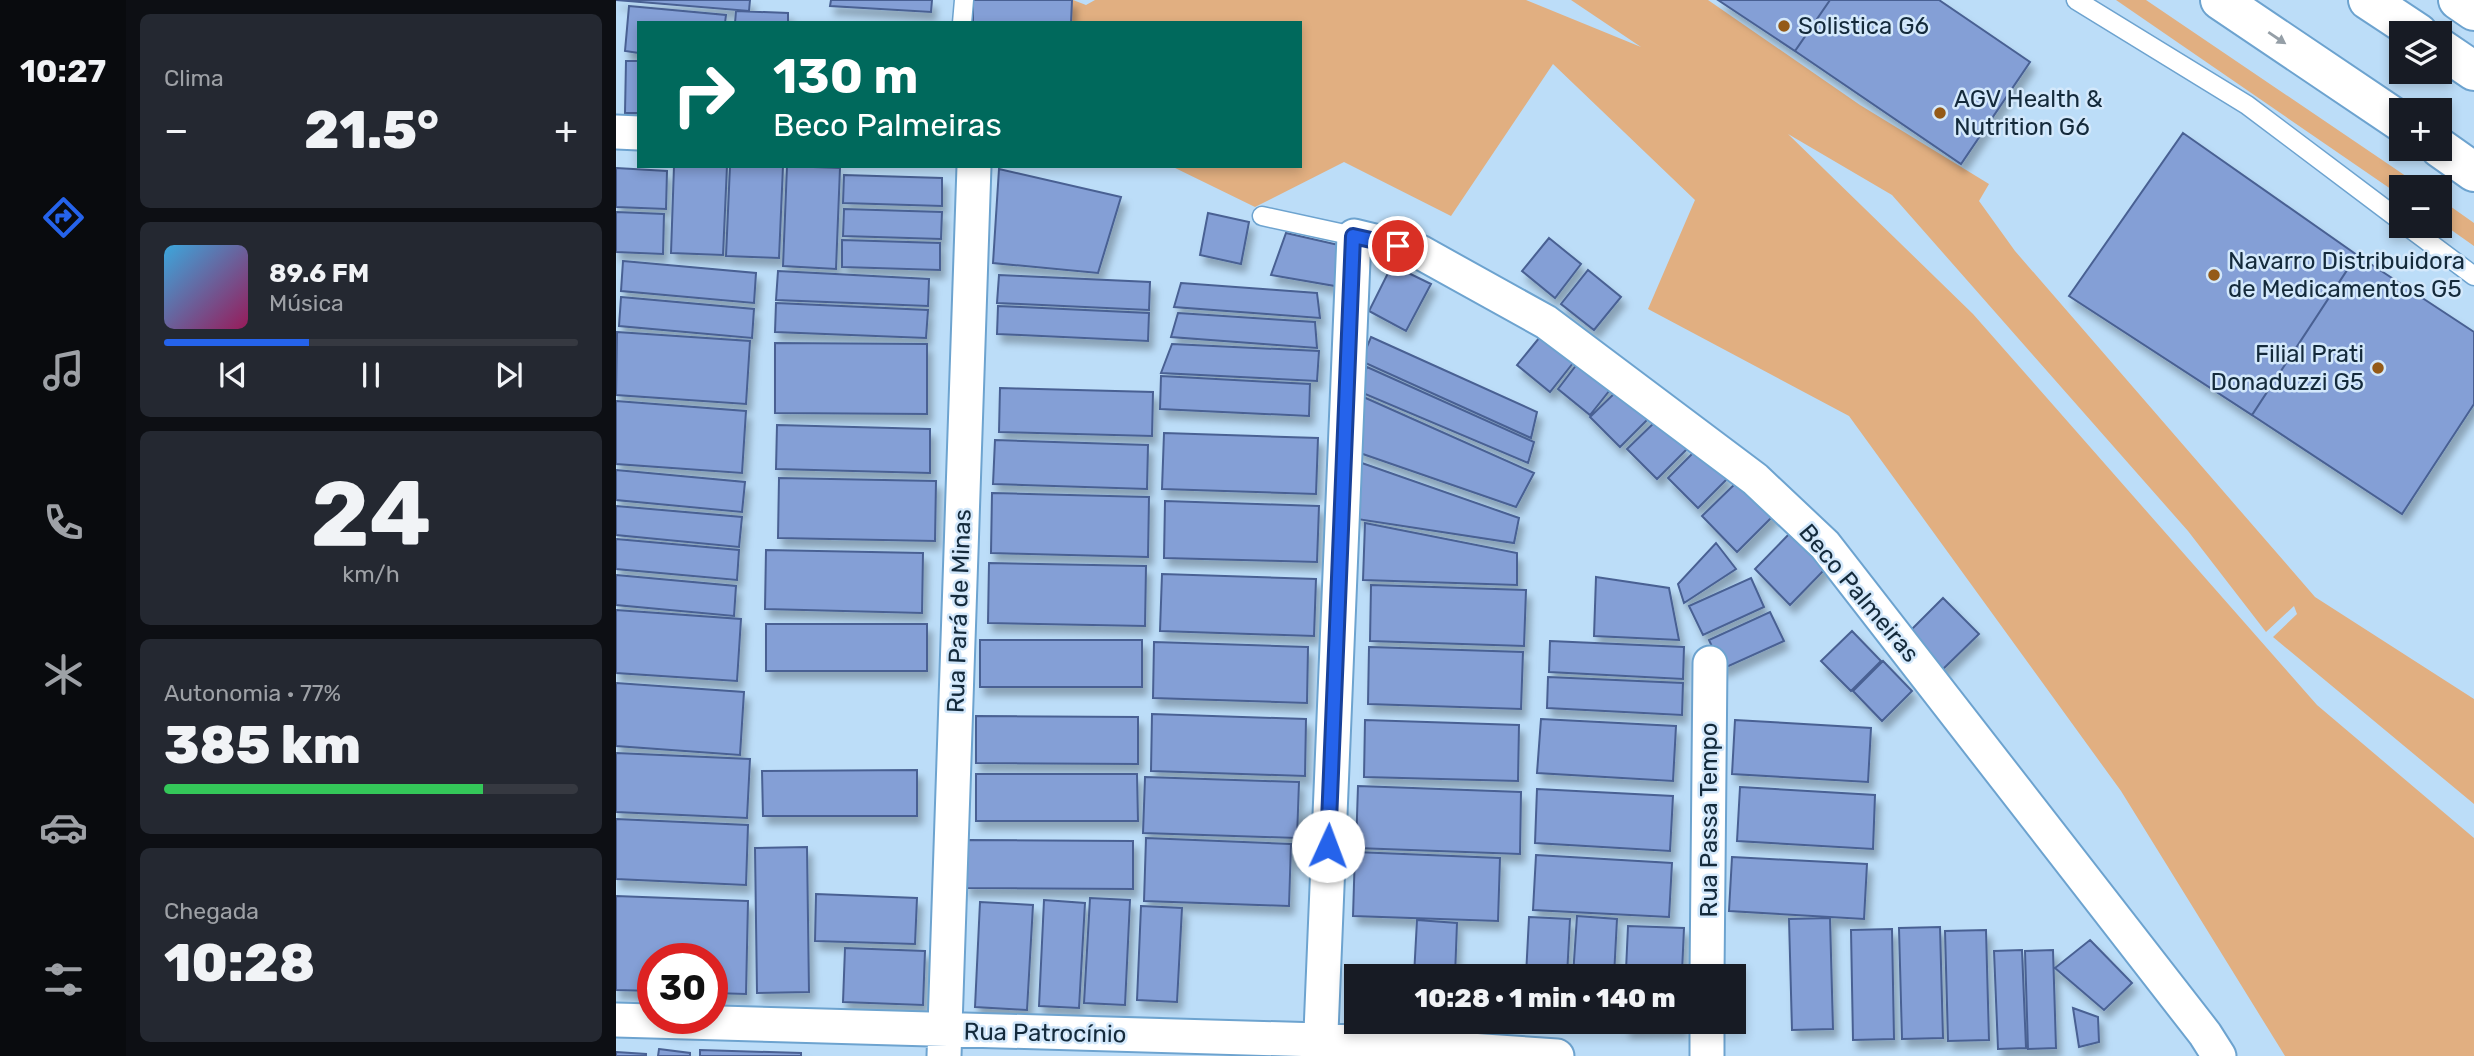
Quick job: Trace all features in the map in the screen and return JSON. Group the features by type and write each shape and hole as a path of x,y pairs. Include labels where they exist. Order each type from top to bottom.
{"main road":[{"path":"2220,0 2389,114"},
{"path":"2368,0 2400,21"},
{"path":"2458,0 2474,11"},
{"path":"2452,56 2474,71"},
{"path":"2452,156 2474,172"}],"street":[{"path":"616,132 637,133"},
{"name":"Rua Pará de Minas","path":"945,1043 974,168"},
{"path":"1320,1048 1353,236"},
{"name":"Beco Palmeiras","path":"1353,236 1420,252 1546,322 1755,480 1825,545 2205,1034 2219,1056"},
{"name":"Rua Passa Tempo","path":"1707,964 1710,663"},
{"name":"Rua Patrocínio","path":"616,1020 945,1043 1320,1048 1557,1056"},
{"path":"1707,1034 1707,1056"}],"lane":[{"path":"962,21 964,0"},
{"path":"2076,0 2247,105 2389,212"},
{"path":"1262,216 1353,236"},
{"path":"2423,238 2474,276"}],"shaded area":[{"path":"1041,0 1073,0 1086,5 1095,0 1526,0 1641,47 1571,0 1708,0 1860,105 1989,184 1979,201 2015,251 2315,597 2474,699 2474,804 2273,637 2297,614 2294,606 2266,632 2188,531 1892,195 1788,134 1973,314 2317,705 2474,838 2474,1056 2285,1056 2121,791 1849,416 1648,309 1695,200 1553,64 1451,216 1344,162 1255,207 1175,168 1302,168 1302,21 1043,21"},
{"path":"2116,0 2146,0 2404,175 2389,175 2389,188"},
{"path":"2452,207 2474,223 2474,246 2452,230"}],"building":[{"path":"616,0 750,0 749,11"},
{"path":"831,0 932,0 931,12 830,6"},
{"path":"973,0 1072,0 1071,21 973,21"},
{"name":"Solistica G6","path":"1718,0 1830,0 1795,51"},
{"name":"AGV Health & Nutrition G6","path":"1830,0 1939,0 2030,62 1961,164 1795,51"},
{"path":"629,6 726,15 725,21 637,21 637,53 625,51"},
{"path":"736,11 788,13 788,21 735,21"},
{"path":"626,61 637,61 637,113 625,113"},
{"name":"Navarro Distribuidora de Medicamentos G5","path":"2183,133 2357,255 2252,415 2069,296"},
{"path":"616,168 667,171 666,209 616,207"},
{"path":"674,168 727,168 723,255 671,253"},
{"path":"730,168 783,168 779,258 726,256"},
{"path":"787,168 840,168 836,269 783,266"},
{"path":"999,169 1121,197 1098,273 993,263"},
{"path":"844,175 942,178 942,206 843,203"},
{"path":"844,209 942,212 941,239 843,236"},
{"path":"616,212 664,214 663,254 616,252"},
{"path":"1208,213 1249,222 1241,264 1200,255"},
{"path":"1286,233 1343,246 1335,286 1271,275"},
{"path":"1549,238 1581,264 1555,298 1522,271"},
{"path":"842,240 940,243 940,270 842,267"},
{"name":"Filial Prati Donaduzzi G5","path":"2357,255 2474,332 2474,404 2402,514 2252,415"},
{"path":"623,261 756,273 754,303 621,291"},
{"path":"1392,265 1431,284 1406,331 1369,311"},
{"path":"1588,270 1621,297 1594,330 1561,304"},
{"path":"778,271 929,279 928,306 776,300"},
{"path":"999,275 1150,282 1149,310 997,303"},
{"path":"1181,283 1317,293 1320,318 1174,307"},
{"path":"621,297 754,309 752,338 619,326"},
{"path":"776,303 928,310 926,338 775,332"},
{"path":"998,306 1149,313 1148,341 997,334"},
{"path":"1178,313 1315,322 1317,348 1171,337"},
{"path":"617,332 750,341 746,404 616,395"},
{"path":"1544,332 1577,358 1550,392 1517,365"},
{"path":"1371,337 1537,412 1531,438 1361,361"},
{"path":"775,343 927,344 927,414 775,413"},
{"path":"1172,344 1319,351 1317,381 1161,373"},
{"path":"1584,355 1617,381 1590,415 1558,389"},
{"path":"1367,367 1534,442 1528,463 1358,391"},
{"path":"1161,376 1310,384 1309,416 1160,409"},
{"path":"1621,387 1650,417 1620,447 1590,417"},
{"path":"1000,388 1153,392 1152,436 999,432"},
{"path":"1359,395 1534,473 1516,507 1357,452"},
{"path":"616,401 746,411 742,473 616,464"},
{"path":"1658,419 1687,449 1657,479 1627,449"},
{"path":"777,425 930,429 930,473 776,469"},
{"path":"1164,433 1318,438 1316,494 1162,489"},
{"path":"995,440 1148,445 1147,489 993,484"},
{"path":"1698,448 1728,478 1698,508 1668,478"},
{"path":"1359,462 1519,518 1514,543 1357,519"},
{"path":"616,470 745,482 742,512 616,500"},
{"path":"779,478 936,481 935,541 778,538"},
{"path":"1740,479 1775,514 1737,552 1702,516"},
{"path":"992,493 1149,497 1148,557 991,553"},
{"path":"1165,501 1319,506 1317,562 1164,558"},
{"path":"616,506 742,517 739,547 616,535"},
{"path":"1365,523 1517,553 1517,585 1363,580"},
{"path":"1792,531 1827,567 1790,605 1755,569"},
{"path":"616,539 739,550 737,580 616,569"},
{"path":"1716,543 1736,569 1684,603 1678,584"},
{"path":"766,550 923,553 922,613 765,609"},
{"path":"989,563 1146,566 1145,626 988,623"},
{"path":"1162,574 1316,579 1314,636 1160,631"},
{"path":"616,575 736,586 734,616 616,605"},
{"path":"1596,577 1669,588 1679,640 1594,636"},
{"path":"1751,578 1764,607 1703,635 1689,606"},
{"path":"1371,585 1526,590 1524,646 1370,641"},
{"path":"1943,598 1979,634 1941,671 1906,635"},
{"path":"616,610 741,619 737,681 616,673"},
{"path":"1770,612 1784,641 1722,669 1709,640"},
{"path":"766,624 927,624 927,671 766,671"},
{"path":"1852,631 1881,661 1851,691 1821,661"},
{"path":"980,640 1142,640 1142,687 980,687"},
{"path":"1550,641 1684,647 1683,679 1549,672"},
{"path":"1154,642 1308,647 1307,703 1153,698"},
{"path":"1369,647 1523,652 1521,709 1368,704"},
{"path":"1883,661 1912,691 1882,721 1853,691"},
{"path":"1548,677 1683,683 1682,715 1547,708"},
{"path":"616,683 744,692 740,755 616,746"},
{"path":"1152,714 1306,719 1305,776 1151,771"},
{"path":"976,716 1138,717 1138,764 976,763"},
{"path":"1541,719 1676,726 1673,781 1537,773"},
{"path":"1365,720 1519,725 1518,781 1364,777"},
{"path":"1735,720 1871,728 1868,782 1732,774"},
{"path":"616,753 750,759 747,818 616,812"},
{"path":"917,770 917,816 763,816 762,771"},
{"path":"976,774 1137,774 1138,821 976,821"},
{"path":"1145,777 1299,782 1297,838 1143,833"},
{"path":"1358,786 1521,792 1520,854 1356,848"},
{"path":"1740,787 1875,795 1873,849 1737,841"},
{"path":"1537,789 1673,796 1670,851 1535,843"},
{"path":"616,819 748,825 746,885 616,879"},
{"path":"1146,838 1291,844 1289,906 1144,901"},
{"path":"966,840 1133,841 1133,889 966,888"},
{"path":"807,847 809,992 757,993 755,848"},
{"path":"1355,852 1500,858 1498,921 1353,916"},
{"path":"1536,855 1672,863 1669,917 1533,910"},
{"path":"1732,857 1867,864 1864,919 1729,911"},
{"path":"816,894 917,898 915,944 815,941"},
{"path":"616,896 748,901 746,994 728,993 728,943 637,943 637,991 616,990"},
{"path":"1090,898 1130,900 1125,1005 1084,1003"},
{"path":"1044,900 1085,903 1079,1008 1039,1006"},
{"path":"980,902 1033,905 1027,1010 975,1007"},
{"path":"1141,906 1182,908 1177,1002 1137,1000"},
{"path":"1577,916 1617,919 1615,964 1574,964"},
{"path":"1529,917 1570,919 1568,964 1527,964"},
{"path":"1830,918 1833,1029 1792,1030 1789,919"},
{"path":"1417,920 1457,923 1455,964 1415,964"},
{"path":"1628,926 1684,928 1682,964 1626,964"},
{"path":"1940,927 1943,1038 1902,1039 1899,928"},
{"path":"1892,929 1894,1039 1853,1040 1851,930"},
{"path":"1986,930 1989,1040 1948,1041 1945,931"},
{"path":"2090,940 2132,983 2104,1010 2055,968"},
{"path":"845,948 925,951 923,1005 843,1002"},
{"path":"2022,950 2026,1048 1998,1049 1994,951"},
{"path":"2053,950 2056,1048 2028,1049 2025,951"},
{"path":"2073,1008 2098,1017 2099,1042 2079,1047"},
{"path":"659,1049 690,1053 690,1056 658,1056"},
{"path":"700,1050 801,1053 801,1056 700,1056"},
{"path":"616,1052 646,1054 646,1056 616,1056"}],"place":[{"name":"Solistica G6","path":"1784,26"},
{"name":"AGV Health & Nutrition G6","path":"1940,113"},
{"name":"Navarro Distribuidora de Medicamentos G5","path":"2214,275"},
{"name":"Filial Prati Donaduzzi G5","path":"2378,368"}],"route":[{"path":"1328,846 1353,236 1398,246"}]}
